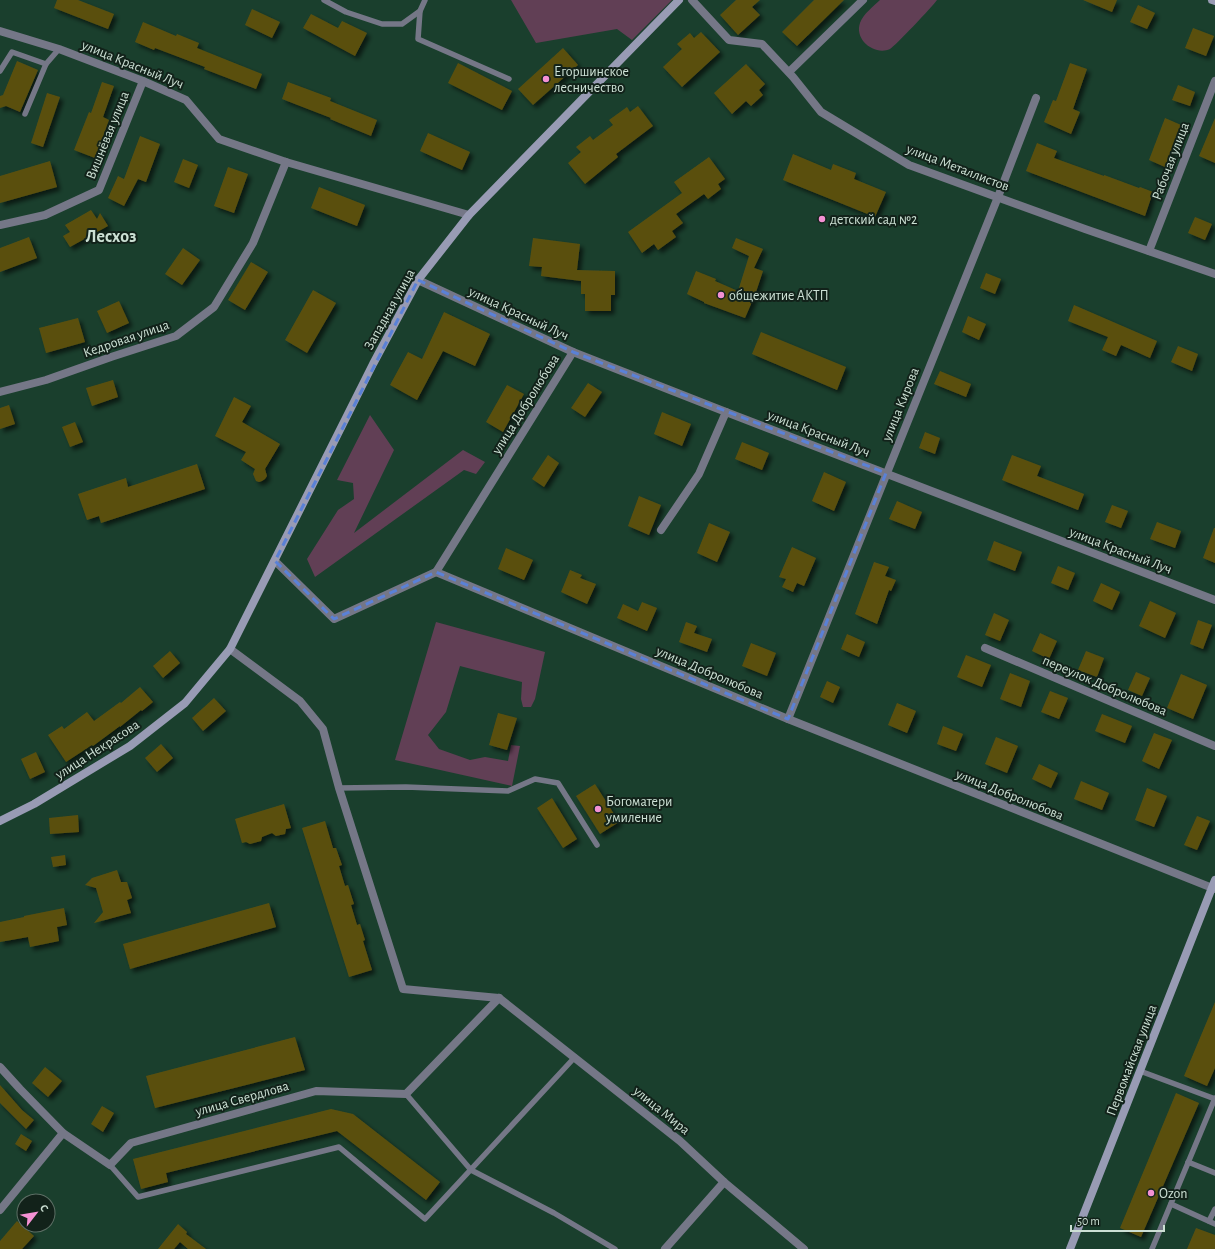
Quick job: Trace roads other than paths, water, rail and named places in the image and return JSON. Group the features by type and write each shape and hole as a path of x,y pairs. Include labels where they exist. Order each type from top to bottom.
{"street":[{"name":"Западная улица","path":"230,649 373,364 418,280 469,215 679,0"},
{"name":"улица Металлистов","path":"692,0 729,40 762,44 789,72 821,112 909,165 998,196 1085,229 1215,274"},
{"path":"789,72 863,0"},
{"name":"улица Красный Луч","path":"0,31 59,49 143,81 186,100 219,139 286,162 469,215"},
{"name":"Вишнёвая улица","path":"0,225 45,215 99,190 143,81"},
{"name":"Рабочая улица","path":"1149,251 1215,81"},
{"name":"улица Кирова","path":"788,719 1036,98"},
{"name":"Кедровая улица","path":"0,392 46,380 111,356 176,336 214,307 253,243 286,162"},
{"name":"улица Красный Луч","path":"418,280 573,352 1215,600"},
{"name":"улица Добролюбова","path":"573,352 436,572 788,719 1214,886"},
{"path":"661,530 699,474 726,412"},
{"path":"274,561 334,619 436,572"},
{"name":"переулок Добролюбова","path":"985,648 1215,746"},
{"path":"230,649 300,702 323,729 339,788 403,989 499,998"},
{"name":"улица Некрасова","path":"0,821 34,804 130,746 185,703 230,649"},
{"name":"Первомайская улица","path":"1070,1249 1214,886"},
{"path":"406,1094 499,998"},
{"name":"улица Мира","path":"499,998 680,1141 724,1182 804,1249"},
{"path":"0,1067 63,1133 110,1165"},
{"name":"улица Свердлова","path":"110,1165 131,1143 316,1091 406,1094"},
{"path":"0,1210 63,1133"},
{"path":"664,1249 724,1182"}],"lane":[{"path":"324,0 346,12 382,24 402,24 420,11"},
{"path":"425,0 420,11 418,39 510,78"},
{"path":"26,114 46,64 59,49"},
{"path":"0,71 12,52 46,64"},
{"path":"339,788 508,791 535,779 558,783 597,845"},
{"path":"110,1165 138,1196 339,1147 425,1220 575,1057"},
{"path":"1140,1071 1215,1098 1152,1249"},
{"path":"406,1094 471,1170 554,1213 615,1249"},
{"path":"1188,1162 1215,1173"},
{"path":"1171,1204 1212,1222 1215,1209"}],"place":[{"name":"Егоршинское лесничество","path":"546,79"},
{"name":"детский сад №2","path":"822,219"},
{"name":"общежитие АКТП","path":"721,295"},
{"name":"Богоматери умиление","path":"598,809"},
{"name":"Ozon","path":"1151,1193"}],"district":[{"name":"Лесхоз","path":"111,236"}]}
